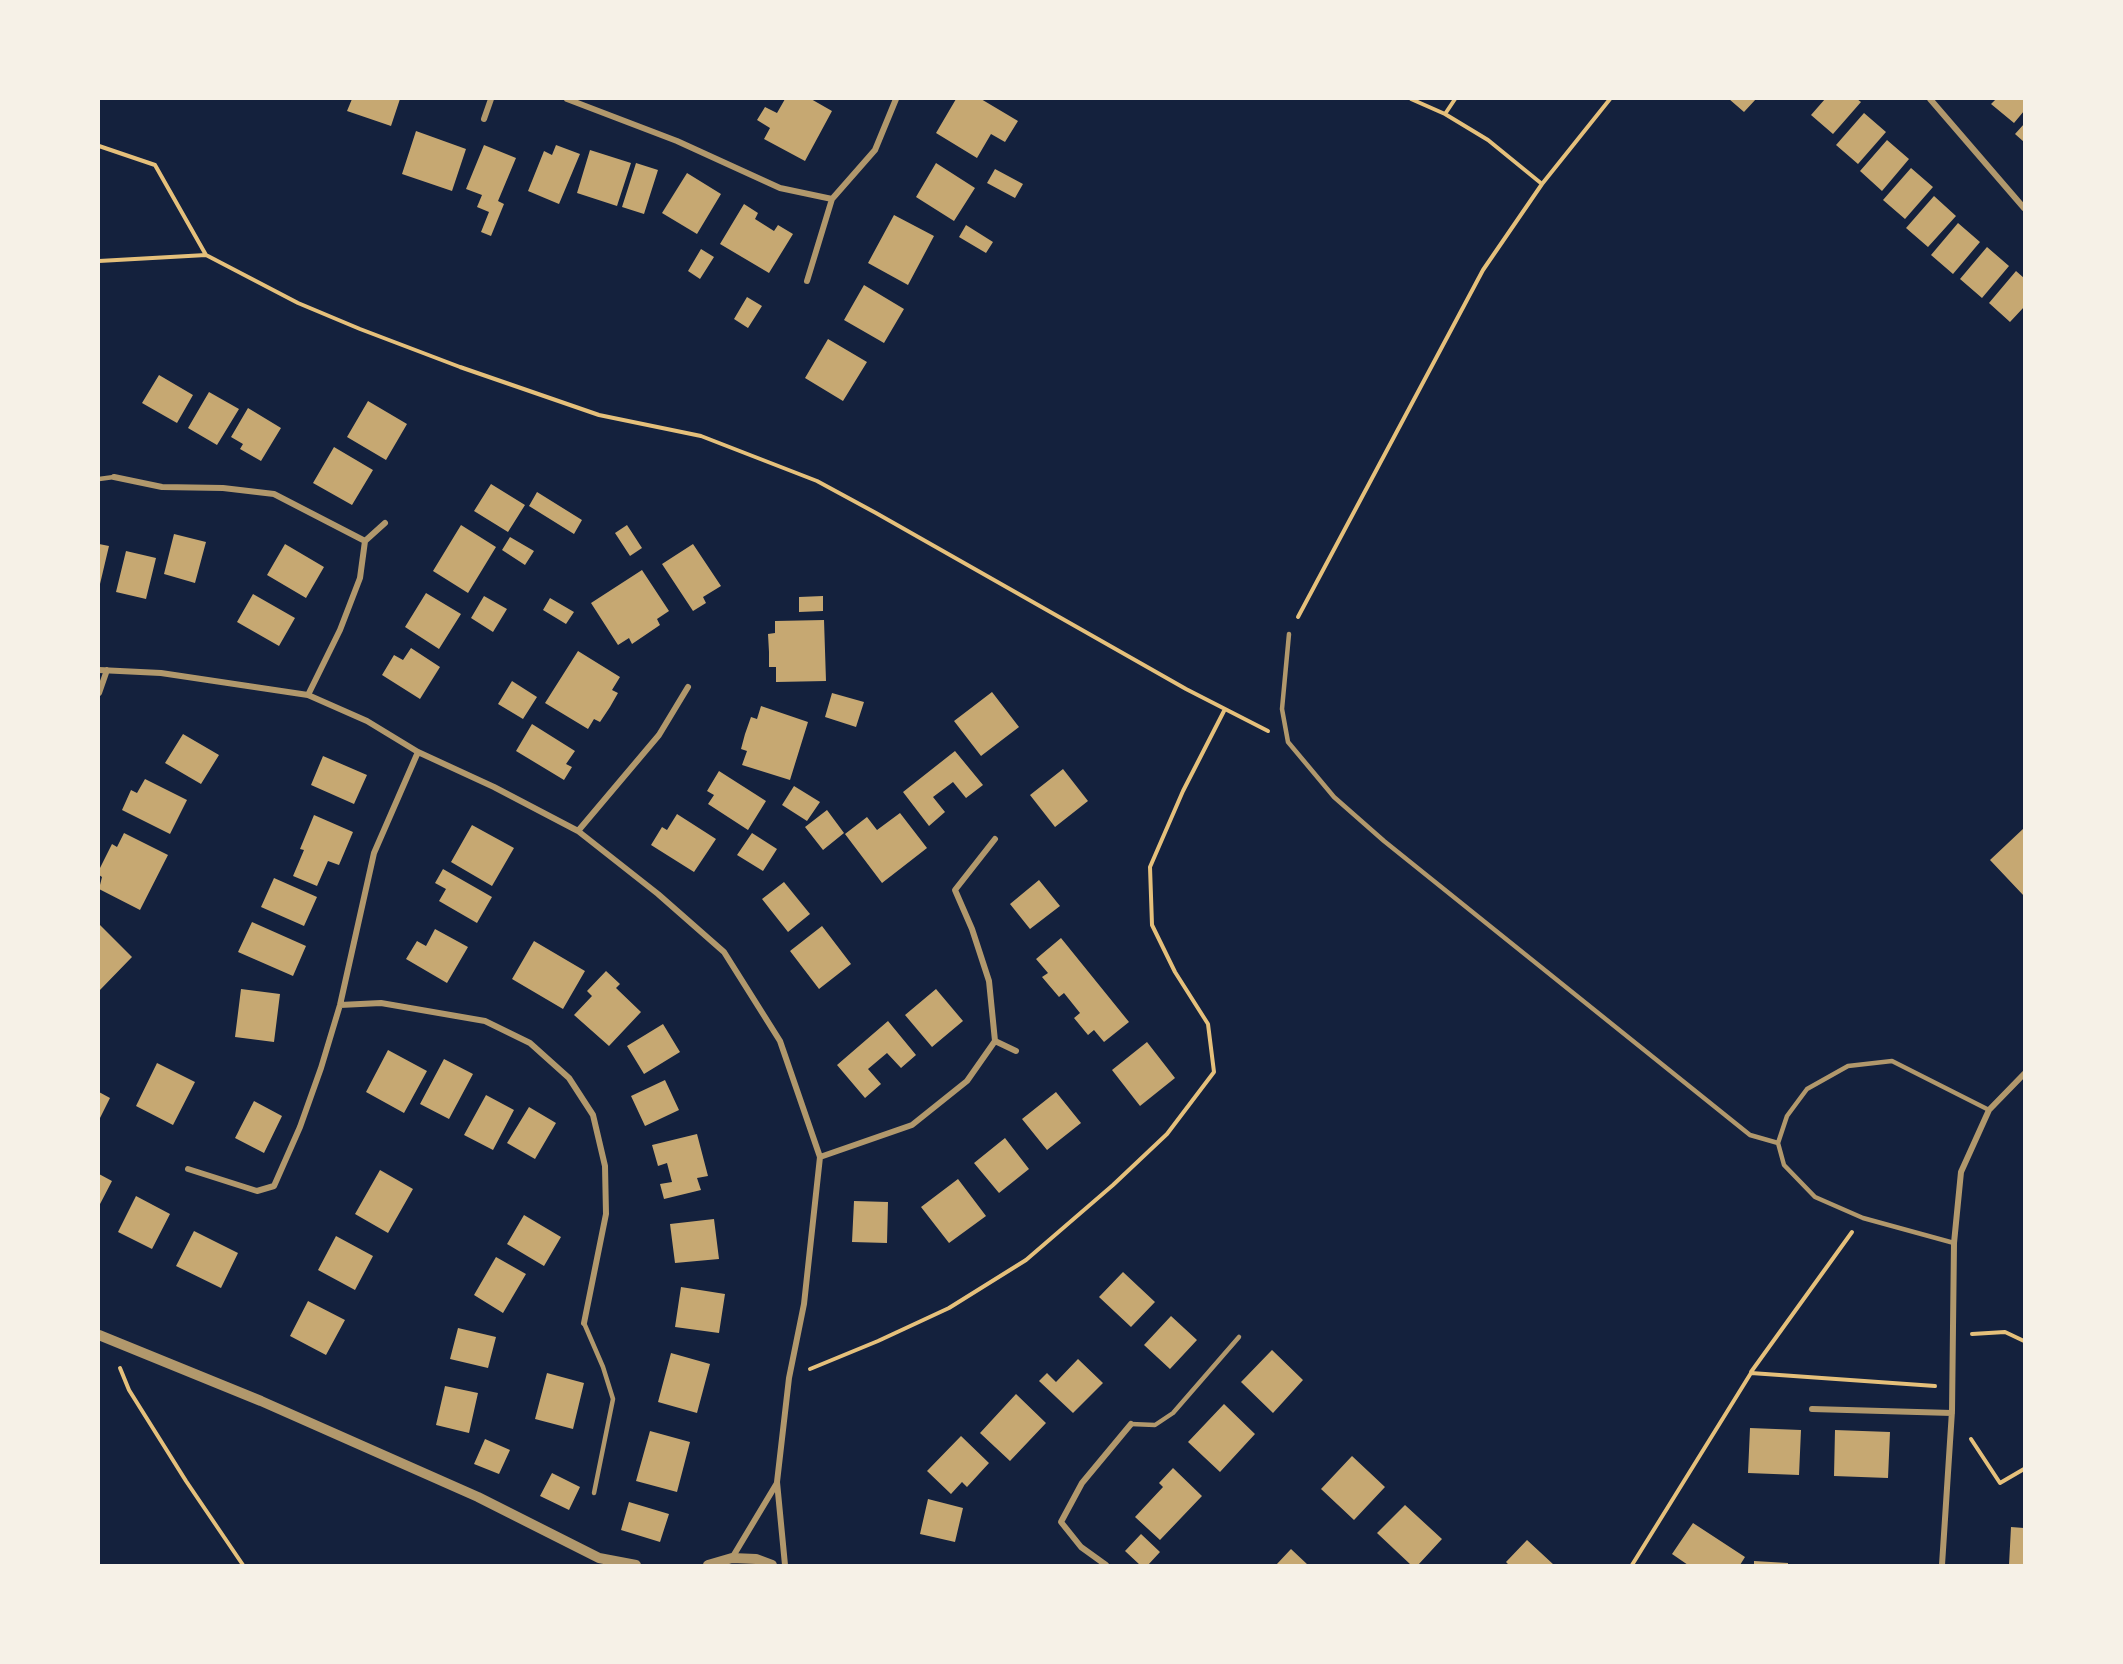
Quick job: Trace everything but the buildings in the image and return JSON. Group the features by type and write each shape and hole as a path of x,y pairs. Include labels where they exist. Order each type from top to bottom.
{"street":[{"path":"484,119 491,99"},
{"path":"567,99 677,141 780,188 832,199"},
{"path":"807,281 832,199 875,150 897,99"},
{"path":"1930,99 2024,208"},
{"path":"114,477 162,487 223,488 274,494 365,541"},
{"path":"308,695 340,630 360,578 365,541 385,523"},
{"path":"99,669 161,673 308,695 367,721 418,752 494,787 578,831 658,894 724,952 780,1041 820,1157 804,1304 789,1377 777,1482 785,1565"},
{"path":"99,693 107,670"},
{"path":"578,831 659,735 688,687"},
{"path":"188,1169 257,1191 274,1186 314,1088 340,1005 374,853 418,752"},
{"path":"820,1157 912,1125 967,1081 995,1041 988,981 972,929 955,890 995,839"},
{"path":"340,1005 381,1003 485,1021 530,1043 569,1078 593,1115 605,1166 606,1214 584,1323"},
{"path":"995,1041 1016,1051"},
{"path":"1942,1565 1952,1412 1954,1243 1961,1172 1989,1110 2024,1074"},
{"path":"104,1337 294,1415 478,1497 602,1561 636,1565"},
{"path":"1812,1409 1952,1412"},
{"path":"1106,1565 1081,1548 1061,1522 1082,1483 1131,1424"},
{"path":"732,1558 777,1482"},
{"path":"708,1565 732,1558 756,1559 772,1565"}],"lane":[{"path":"99,479 114,477"},
{"path":"1289,634 1282,709 1288,742 1334,797 1384,841 1750,1135 1778,1143"},
{"path":"1954,1243 1863,1218 1815,1197 1784,1165 1778,1143 1787,1116 1807,1089 1848,1066 1892,1061 1989,1110"},
{"path":"584,1323 603,1367 613,1399 594,1493"},
{"path":"1131,1424 1155,1425 1173,1413 1239,1337"}],"path":[{"path":"1411,99 1445,114 1488,140 1542,184"},
{"path":"1445,114 1455,99"},
{"path":"1289,634 1483,270 1542,184 1610,99"},
{"path":"99,146 155,165 206,255"},
{"path":"99,261 206,255 298,303 449,363 598,415 701,436 817,481 1186,689 1288,742"},
{"path":"789,1377 878,1341 949,1308 1026,1260 1113,1185 1167,1134 1214,1072 1208,1024 1174,972 1152,925 1150,867 1182,791 1225,708"},
{"path":"1632,1565 1751,1373 1863,1218"},
{"path":"1953,1335 2005,1332 2024,1341"},
{"path":"104,1337 129,1390 186,1481 243,1565"},
{"path":"1751,1373 1951,1387"},
{"path":"1952,1412 2001,1483 2024,1469"}]}
